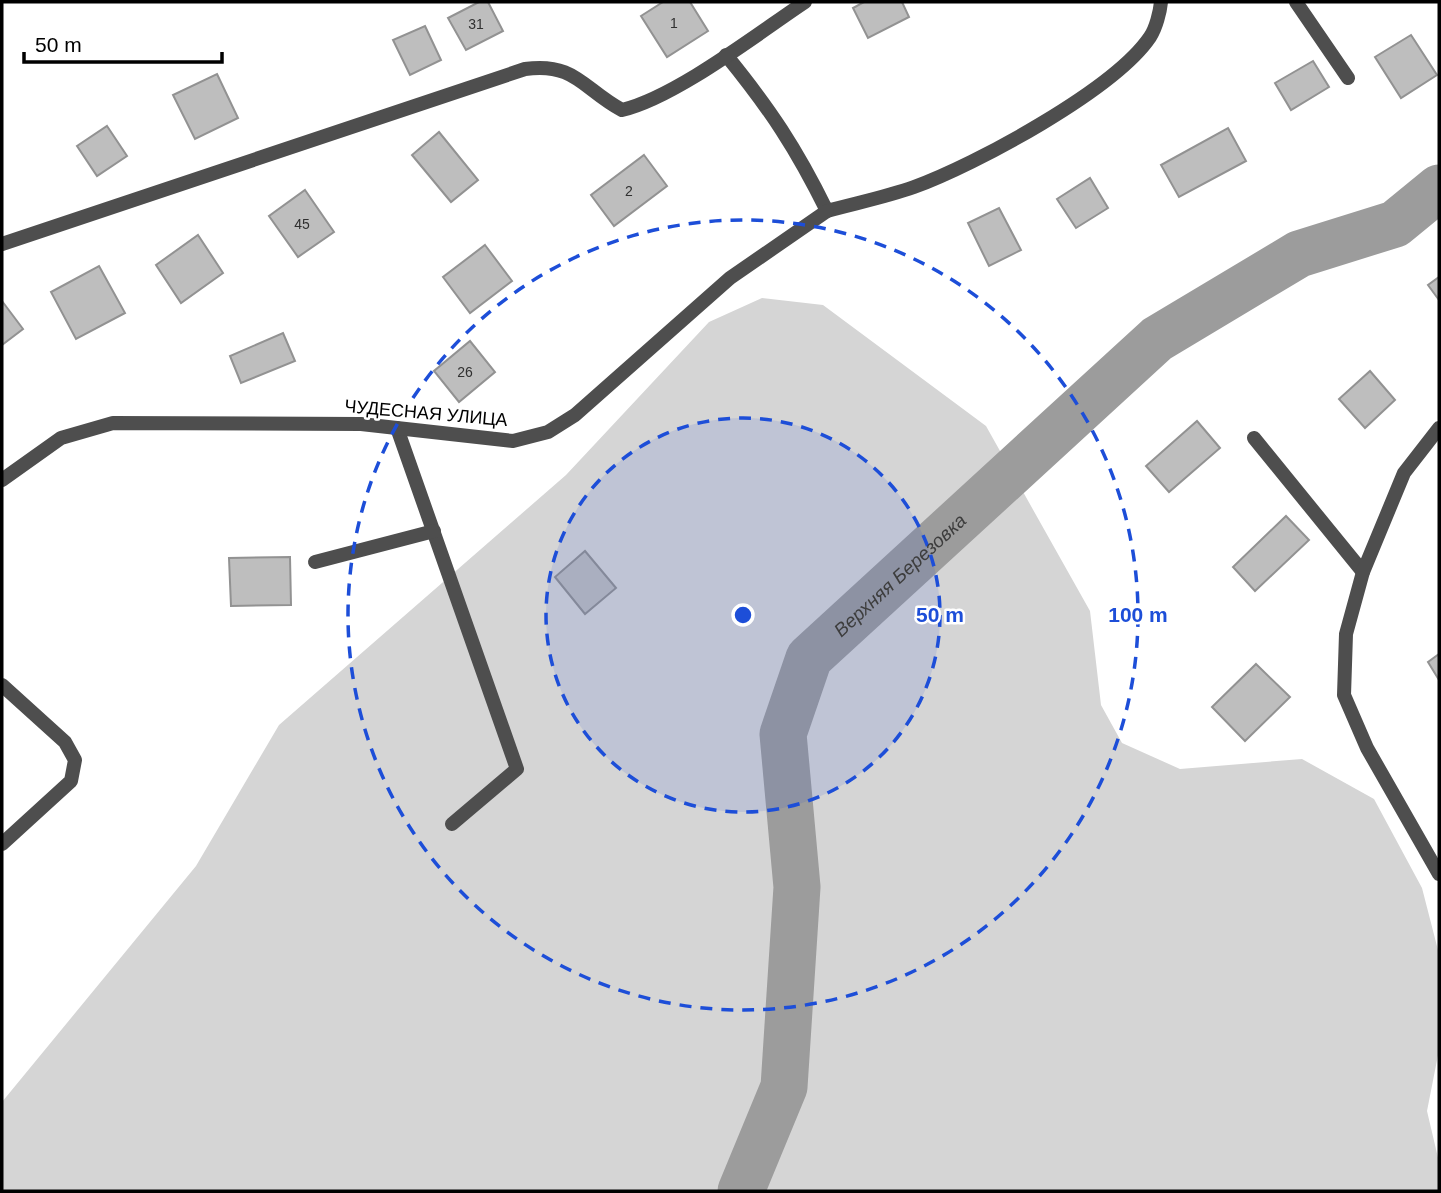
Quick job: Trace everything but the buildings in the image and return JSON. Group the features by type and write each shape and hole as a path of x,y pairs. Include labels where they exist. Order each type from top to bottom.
{"street":[{"path":"2,244 525,69 546,66 566,70 622,110 642,105 726,55 805,2"},
{"name":"ЧУДЕСНАЯ УЛИЦА","path":"2,480 61,438 113,423 361,424 513,441 548,432 575,415 730,278 827,211 915,187 1027,131 1082,97 1123,66 1151,36 1161,2"},
{"path":"1296,2 1348,78"},
{"path":"726,55 786,133 827,211"},
{"path":"397,428 517,769 453,824"},
{"path":"1439,428 1404,473 1363,572 1346,634 1345,695 1367,748 1439,873"},
{"path":"1254,438 1363,572"},
{"path":"315,562 434,531"},
{"path":"2,685 65,742 75,760 71,781 2,844"}],"shaded area":[{"path":"762,298 823,305 986,426 1090,611 1101,705 1122,743 1180,769 1302,759 1374,799 1422,888 1439,954 1439,1050 1427,1111 1439,1162 1439,1191 2,1191 2,1102 196,866 279,725 566,475 709,322"}],"waterway":[{"name":"Верхняя Березовка","path":"741,1191 784,1087 797,887 783,734 809,658 1157,339 1299,254 1395,224 1439,188"}]}
